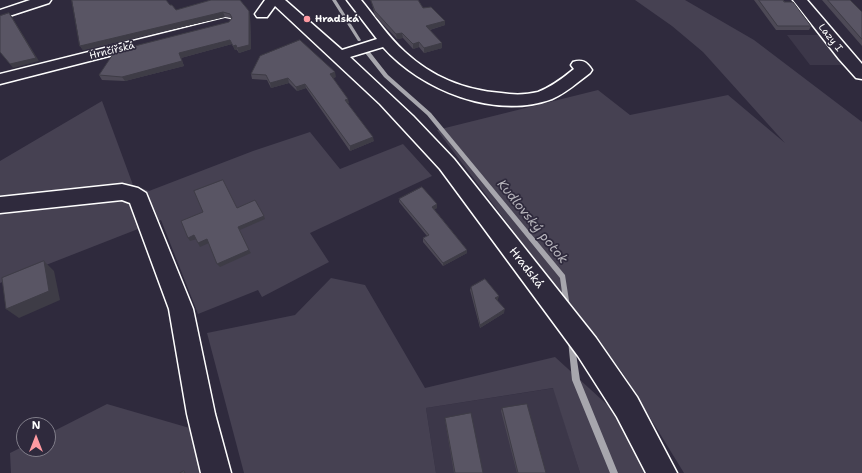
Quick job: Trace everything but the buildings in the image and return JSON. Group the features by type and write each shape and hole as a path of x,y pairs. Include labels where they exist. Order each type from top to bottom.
{"street":[{"path":"0,15 44,0"},
{"path":"262,14 272,0"},
{"name":"Hradská","path":"277,0 347,53 371,85 428,142 587,347 627,407 662,473"},
{"path":"354,0 378,43 438,83 465,93 496,98 527,99 549,94 584,70 579,65"},
{"name":"Lazy I","path":"800,0 844,56 862,74"},
{"name":"Hrnčířská","path":"0,79 225,22"},
{"path":"347,53 378,43"},
{"path":"0,205 122,192 131,193 137,196 143,205 181,309 201,414 216,473"}],"shaded area":[{"path":"635,0 685,0 754,40 862,122 862,473 684,473 622,372 437,130 598,90 630,115 728,95 785,143 703,52 672,26"},
{"path":"787,35 819,35 844,65 810,65"},
{"path":"102,101 133,185 149,191 253,151 310,132 340,169 403,144 432,176 310,233 329,262 262,297 258,290 198,314 161,220 0,283 0,161"},
{"path":"331,278 365,285 425,388 555,357 613,410 645,473 580,473 553,388 426,408 436,473 244,473 207,333 295,315"},
{"path":"554,388 580,473 436,473 426,408"},
{"path":"107,404 193,429 201,473 11,473 10,453 16,450 16,457 56,457 56,430"}],"waterway":[{"name":"Kudlovský potok","path":"334,0 359,40"},
{"name":"Kudlovský potok","path":"364,48 386,76 429,114 563,277 567,307"},
{"name":"Kudlovský potok","path":"571,340 576,380 614,473"}],"place":[{"name":"Hradská","path":"307,19"}]}
